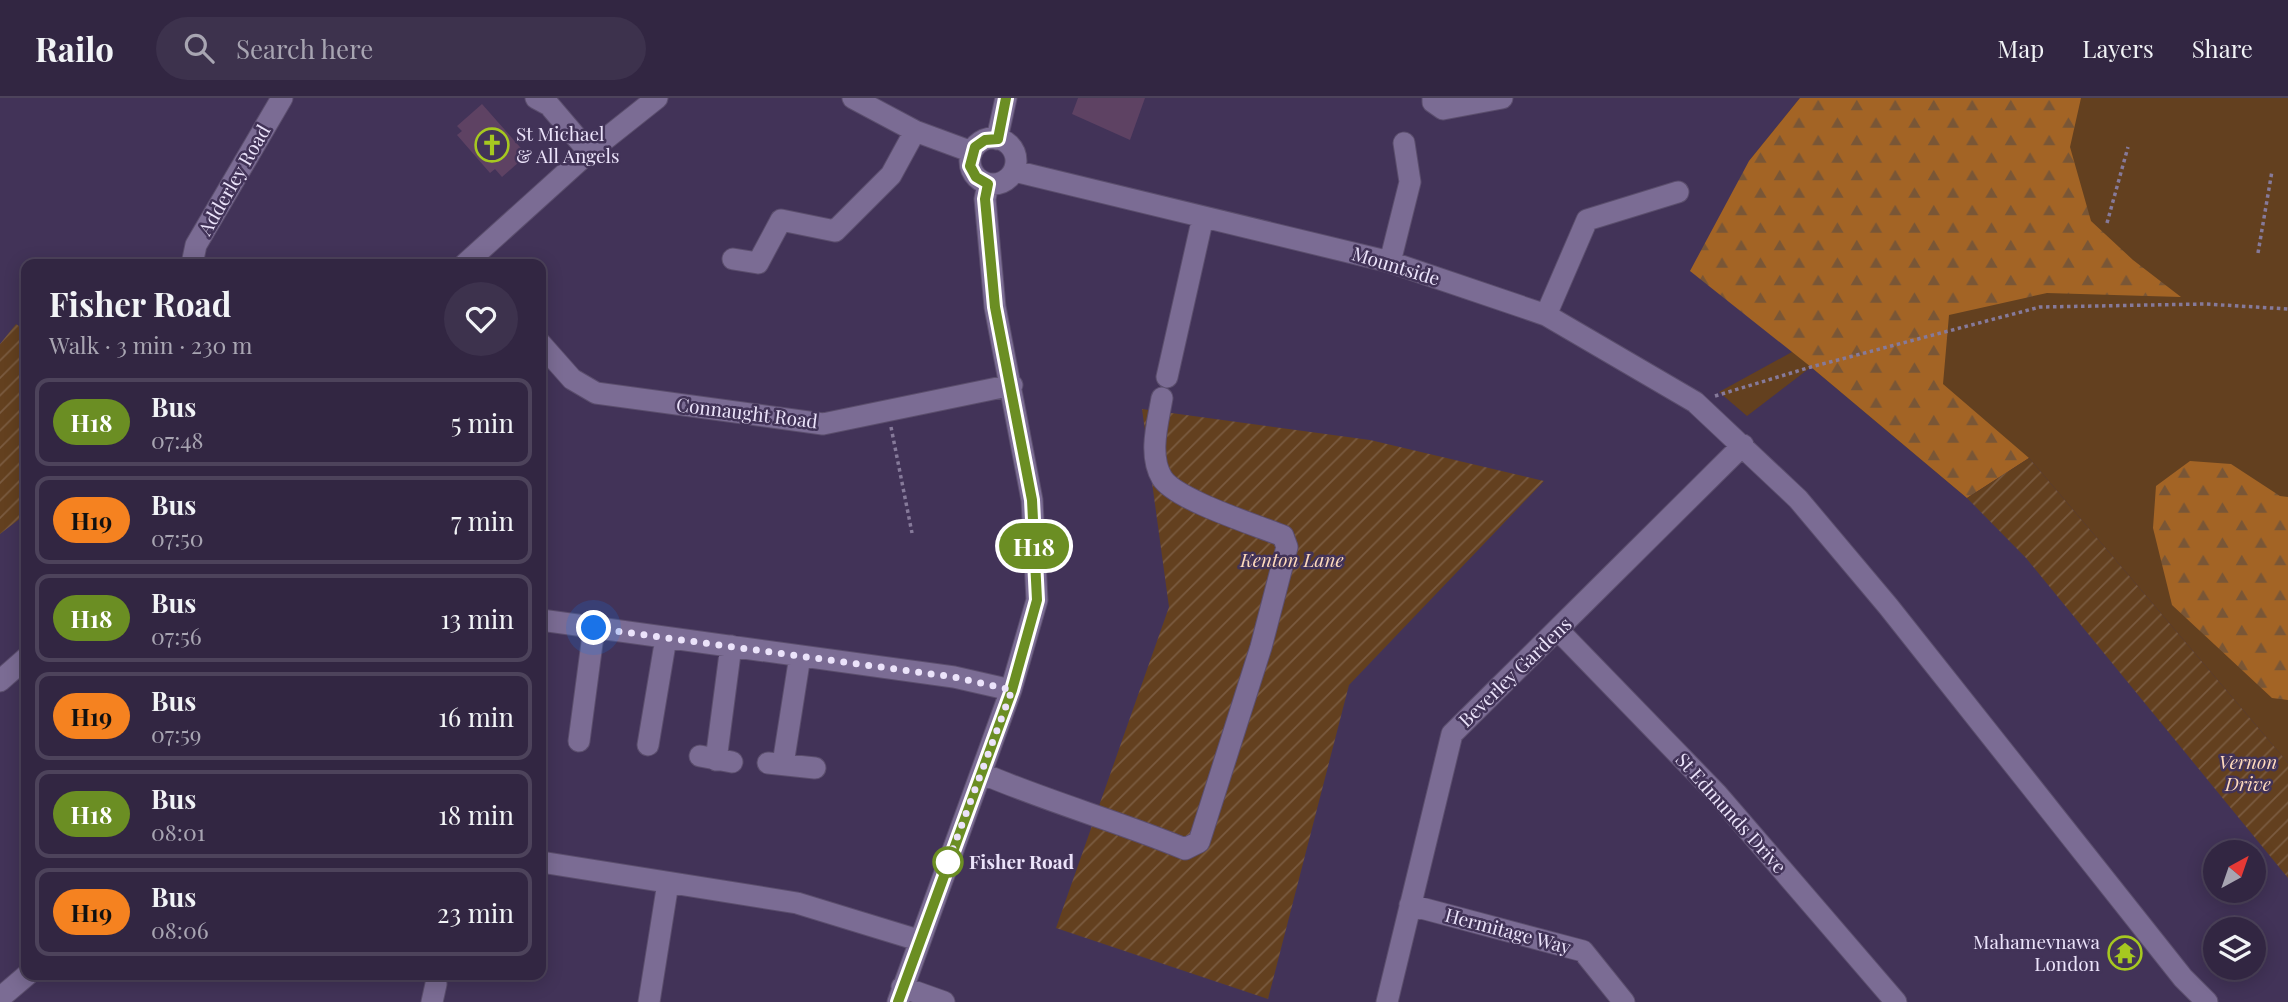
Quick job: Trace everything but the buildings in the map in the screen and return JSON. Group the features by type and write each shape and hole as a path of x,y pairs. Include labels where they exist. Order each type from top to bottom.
{"street":[{"name":"Adderley Road","path":"193,259 196,245 282,98"},
{"path":"536,98 550,105 589,152"},
{"path":"472,259 589,152 657,98"},
{"path":"853,98 915,131 972,152"},
{"path":"998,139 1006,98"},
{"path":"1438,104 1502,98"},
{"path":"733,259 758,263 771,216 835,231 891,175 915,131"},
{"path":"998,139 1013,151 1014,171 1003,182 988,184 972,172 972,152 985,140 998,139"},
{"path":"1390,261 1410,182 1404,143"},
{"name":"Mountside","path":"1014,171 1390,261 1546,316 1695,402 1743,445"},
{"path":"944,1002 900,995 1012,690 1037,600 1032,500 995,307 985,199 988,184"},
{"path":"1546,316 1587,220 1678,192"},
{"path":"981,773 1038,798 1122,822 1185,849 1199,842 1261,647 1287,547 1283,536 1176,492 1161,477 1154,441 1203,217"},
{"name":"Connaught Road","path":"546,350 572,379 596,393 823,424 1012,385"},
{"path":"1743,445 1798,499 1888,606 2183,978 2207,1002"},
{"name":"Beverley Gardens","path":"1387,1002 1452,734 1743,445"},
{"path":"546,621 954,677 1012,690"},
{"path":"580,742 594,628"},
{"name":"St Edmunds Drive","path":"1558,630 1717,794 1896,1002"},
{"path":"648,746 666,638"},
{"path":"716,759 731,646"},
{"path":"800,656 776,764 815,768"},
{"path":"0,681 21,663"},
{"path":"546,863 797,903 918,940"},
{"path":"649,1002 668,883"},
{"name":"Hermitage Way","path":"1410,905 1583,951 1624,1002"},
{"path":"0,998 21,980"}],"path":[{"path":"2107,223 2128,147"},
{"path":"2258,253 2272,171"},
{"path":"1695,402 1811,367 2040,307 2206,304 2288,309"},
{"path":"888,411 912,533"}],"green space":[{"path":"1800,98 2288,98 2288,763 2029,458 1967,498 1811,367 1747,416 1719,392 1792,352 1749,161"},
{"path":"1800,98 2081,98 2070,147 2091,221 2133,260 2181,297 2047,293 1949,315 1943,384 2029,458 1967,498 1811,367 1690,271 1749,161"},
{"path":"16,324 21,328 21,518 0,534 0,344"},
{"name":"Kenton Lane","path":"1142,409 1370,440 1544,481 1349,685 1268,999 1056,928 1169,607"},
{"name":"Vernon Drive","path":"2029,458 2288,763 2288,878 2266,851 2266,840 2257,840 2026,558 1967,498"},
{"path":"2190,461 2231,464 2280,496 2288,497 2288,700 2272,698 2172,605 2153,528 2156,486"}],"bus line":[{"name":"H18","path":"898,1002 918,940 1012,690 1037,600 1032,500 995,307 985,199 988,184 976,177 970,166 972,152 979,143 991,138 998,139 1006,98"}],"place":[{"name":"St Michael & All Angels","path":"492,145"},
{"name":"Fisher Road","path":"948,862"},
{"name":"Mahamevnawa London","path":"2125,953"}],"route":[{"path":"594,628 954,677 1012,690 948,862"}]}
